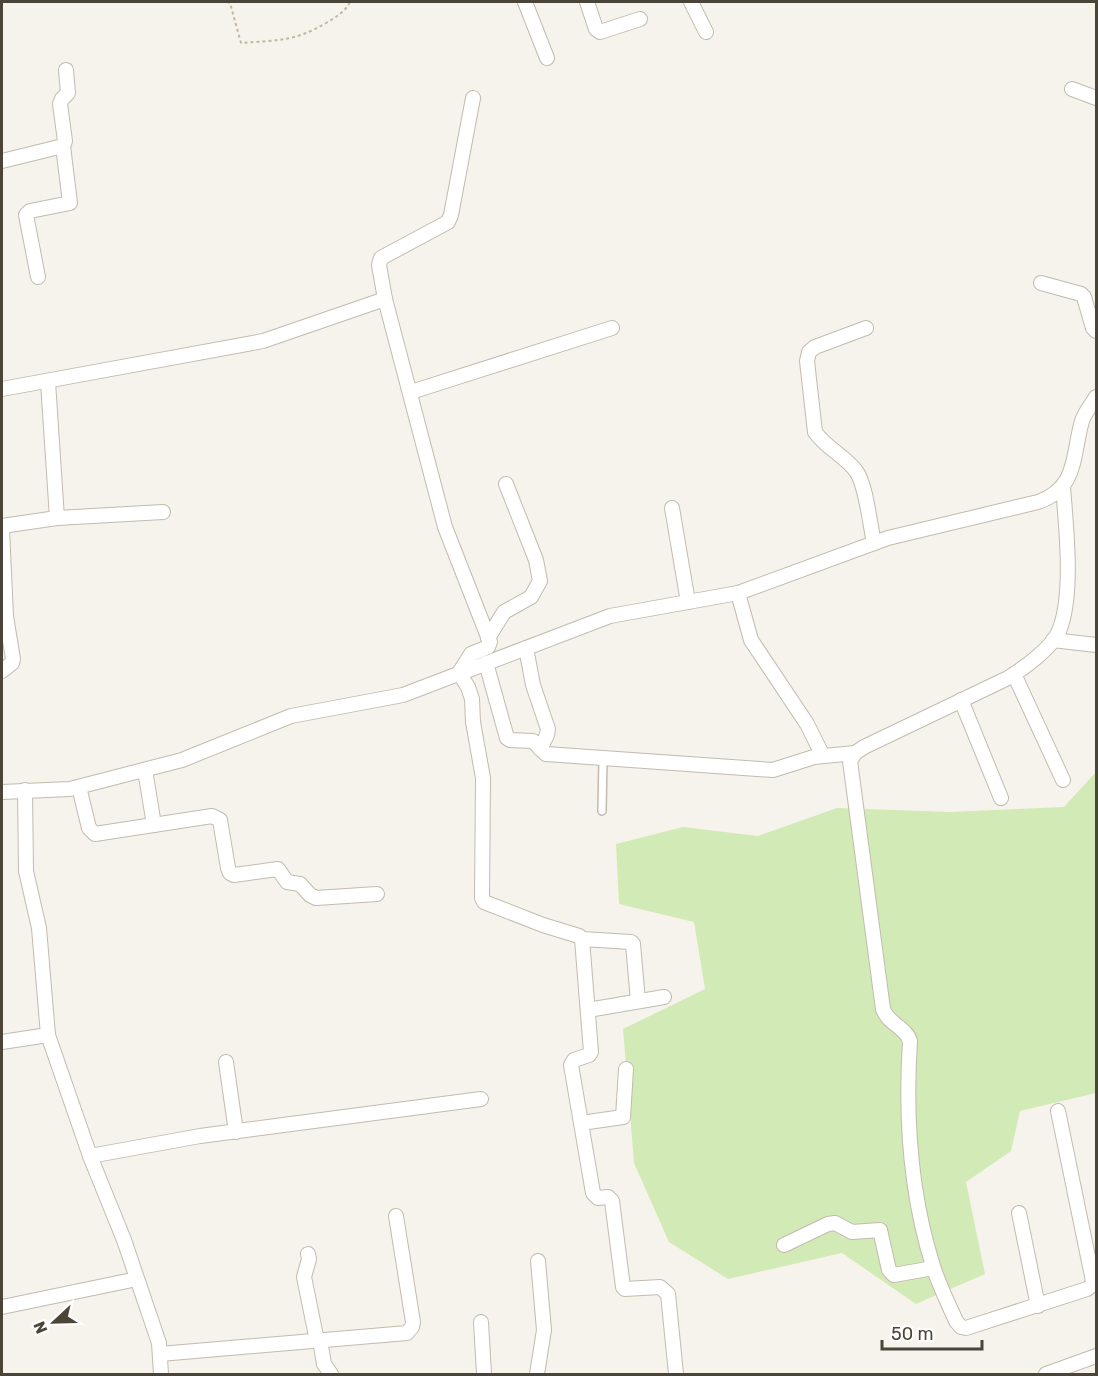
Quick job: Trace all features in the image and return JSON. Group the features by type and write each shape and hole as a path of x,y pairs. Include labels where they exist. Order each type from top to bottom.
{"street":[{"path":"525,2 547,58"},
{"path":"587,2 596,29 600,32 640,19"},
{"path":"691,2 706,32"},
{"path":"38,277 26,215 30,211 70,203 60,104 68,93 66,70"},
{"path":"1072,89 1096,98"},
{"path":"459,673 471,654 488,646 490,642 445,528 385,298 379,261 448,222 473,98"},
{"path":"2,161 63,146"},
{"path":"1041,283 1081,294 1096,331"},
{"path":"2,389 263,341 385,298"},
{"path":"411,392 612,328"},
{"path":"866,328 815,347 809,352 807,361 816,432 820,439 852,466 861,479 874,543"},
{"path":"48,382 57,518"},
{"path":"1058,1111 1093,1281 1091,1286 1038,1306 966,1328 961,1327 956,1321 933,1268 923,1228 910,1144 907,1100 910,1041 908,1034 889,1021 883,1009 850,761 855,753 864,747 1014,674 1053,640 1059,631 1066,592 1067,551 1063,487 1075,455 1083,418 1096,397"},
{"path":"488,638 504,612 531,597 540,581 536,560 507,484"},
{"path":"2,792 70,789 182,760 291,716 403,695 610,616 738,593 888,538 1051,498 1063,487"},
{"path":"672,508 688,602"},
{"path":"2,671 12,663 13,659 6,616 2,528 57,518 164,512"},
{"path":"738,593 751,640 807,724 823,756"},
{"path":"1053,640 1096,645"},
{"path":"526,648 533,685 548,729 540,748"},
{"path":"486,663 507,738 530,740 550,755 773,770 823,756 855,753"},
{"path":"459,673 472,699 483,778 482,898 484,902 582,939 631,942 638,1002"},
{"path":"1014,674 1063,780"},
{"path":"961,700 1001,798"},
{"path":"145,770 154,825"},
{"path":"79,787 89,828 95,834 217,817 220,820 228,868 234,875 278,868 287,882 300,884 316,898 377,894"},
{"path":"25,790 26,871 39,928 48,1035 90,1156 124,1240 159,1343 161,1374"},
{"path":"582,939 591,1052 589,1055 574,1060 571,1065 592,1193 598,1198 608,1197 612,1201 623,1287 625,1289 660,1287 668,1294 676,1374"},
{"path":"588,1010 664,998"},
{"path":"2,1042 48,1035"},
{"path":"226,1062 236,1132"},
{"path":"581,1123 623,1116 626,1069"},
{"path":"90,1156 236,1132 481,1099"},
{"path":"1019,1213 1038,1306"},
{"path":"160,1354 403,1334 412,1327 396,1216"},
{"path":"784,1245 828,1224 835,1223 852,1232 880,1230 889,1270 894,1275 933,1268"},
{"path":"308,1254 304,1277 324,1364 331,1374"},
{"path":"537,1374 544,1330 538,1261"},
{"path":"2,1306 137,1279"},
{"path":"482,1322 484,1374"},
{"path":"1046,1374 1096,1356"}],"lane":[{"path":"602,811 603,759"}],"path":[{"path":"227,2 230,3 241,43 291,39 309,33 340,15 350,2"}],"green space":[{"path":"1096,772 1096,1093 1020,1111 1011,1151 966,1182 985,1274 916,1304 842,1253 728,1279 669,1242 634,1163 623,1029 705,989 694,922 619,904 616,844 683,827 758,836 837,808 950,812 1064,807"}]}
